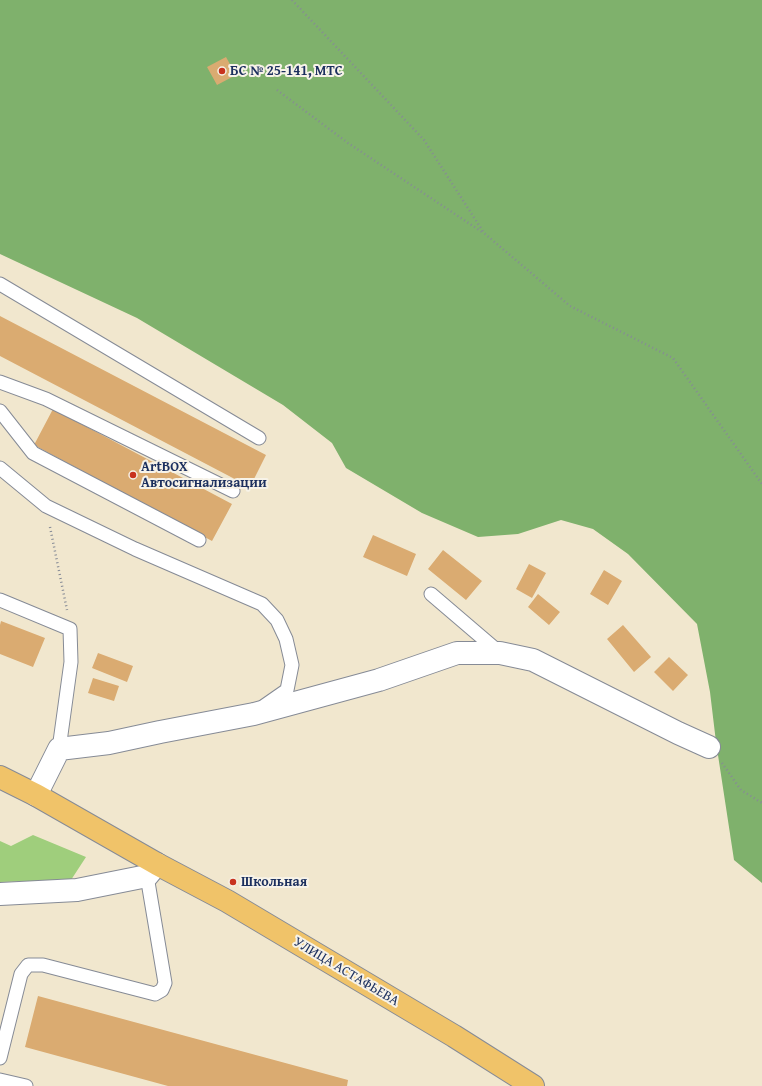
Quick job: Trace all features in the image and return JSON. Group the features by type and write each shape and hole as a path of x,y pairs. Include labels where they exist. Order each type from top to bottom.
{"main road":[{"name":"УЛИЦА АСТАФЬЕВА","path":"0,777 36,795 152,870 239,908 454,1036 533,1086"}],"street":[{"path":"36,795 59,749 109,744 160,732 254,714 379,680 457,653 500,653 533,660 709,747"},
{"path":"0,894 77,890 152,870"}],"lane":[{"path":"0,284 259,438"},
{"path":"0,382 46,398 233,491"},
{"path":"0,411 33,453 199,540"},
{"path":"0,468 46,506 136,549 262,604 277,620 286,639 292,665 287,690 254,714"},
{"path":"431,594 500,653"},
{"path":"0,600 70,629 71,662 59,749"},
{"path":"0,1058 21,974 28,965 43,965 155,994 162,990 165,983 152,870"},
{"path":"0,1080 26,1086"}],"path":[{"path":"292,0 424,140 484,233"},
{"path":"277,90 348,143 484,233 570,306 674,358 762,484"},
{"path":"46,506 65,593 70,629"},
{"path":"709,747 741,790 762,803"}],"green space":[{"path":"0,0 762,0 762,883 734,860 710,692 697,624 628,554 593,529 561,520 518,534 478,537 422,513 346,468 332,443 283,405 137,318 0,254"},
{"path":"33,835 86,857 71,880 0,882 0,841 11,846"}],"building":[{"name":"БС № 25-141, МТС","path":"226,57 236,75 217,85 207,67"},
{"path":"0,316 266,455 250,487 0,356"},
{"name":"ArtBOX Автосигнализации","path":"53,409 232,504 212,541 34,445"},
{"path":"373,535 416,554 407,576 363,557"},
{"path":"443,550 482,581 466,600 428,569"},
{"path":"529,564 546,573 532,598 516,589"},
{"path":"604,570 622,581 608,605 590,594"},
{"path":"538,594 560,612 549,625 528,607"},
{"path":"1,621 45,638 33,667 0,654"},
{"path":"623,625 651,657 634,672 607,639"},
{"path":"98,653 133,666 127,682 92,668"},
{"path":"669,657 688,675 673,691 654,672"},
{"path":"93,678 119,686 114,701 88,693"},
{"path":"38,996 348,1080 347,1086 168,1086 25,1047"}],"place":[{"name":"БС № 25-141, МТС","path":"222,71"},
{"name":"ArtBOX Автосигнализации","path":"133,475"},
{"name":"Школьная","path":"233,882"}]}
